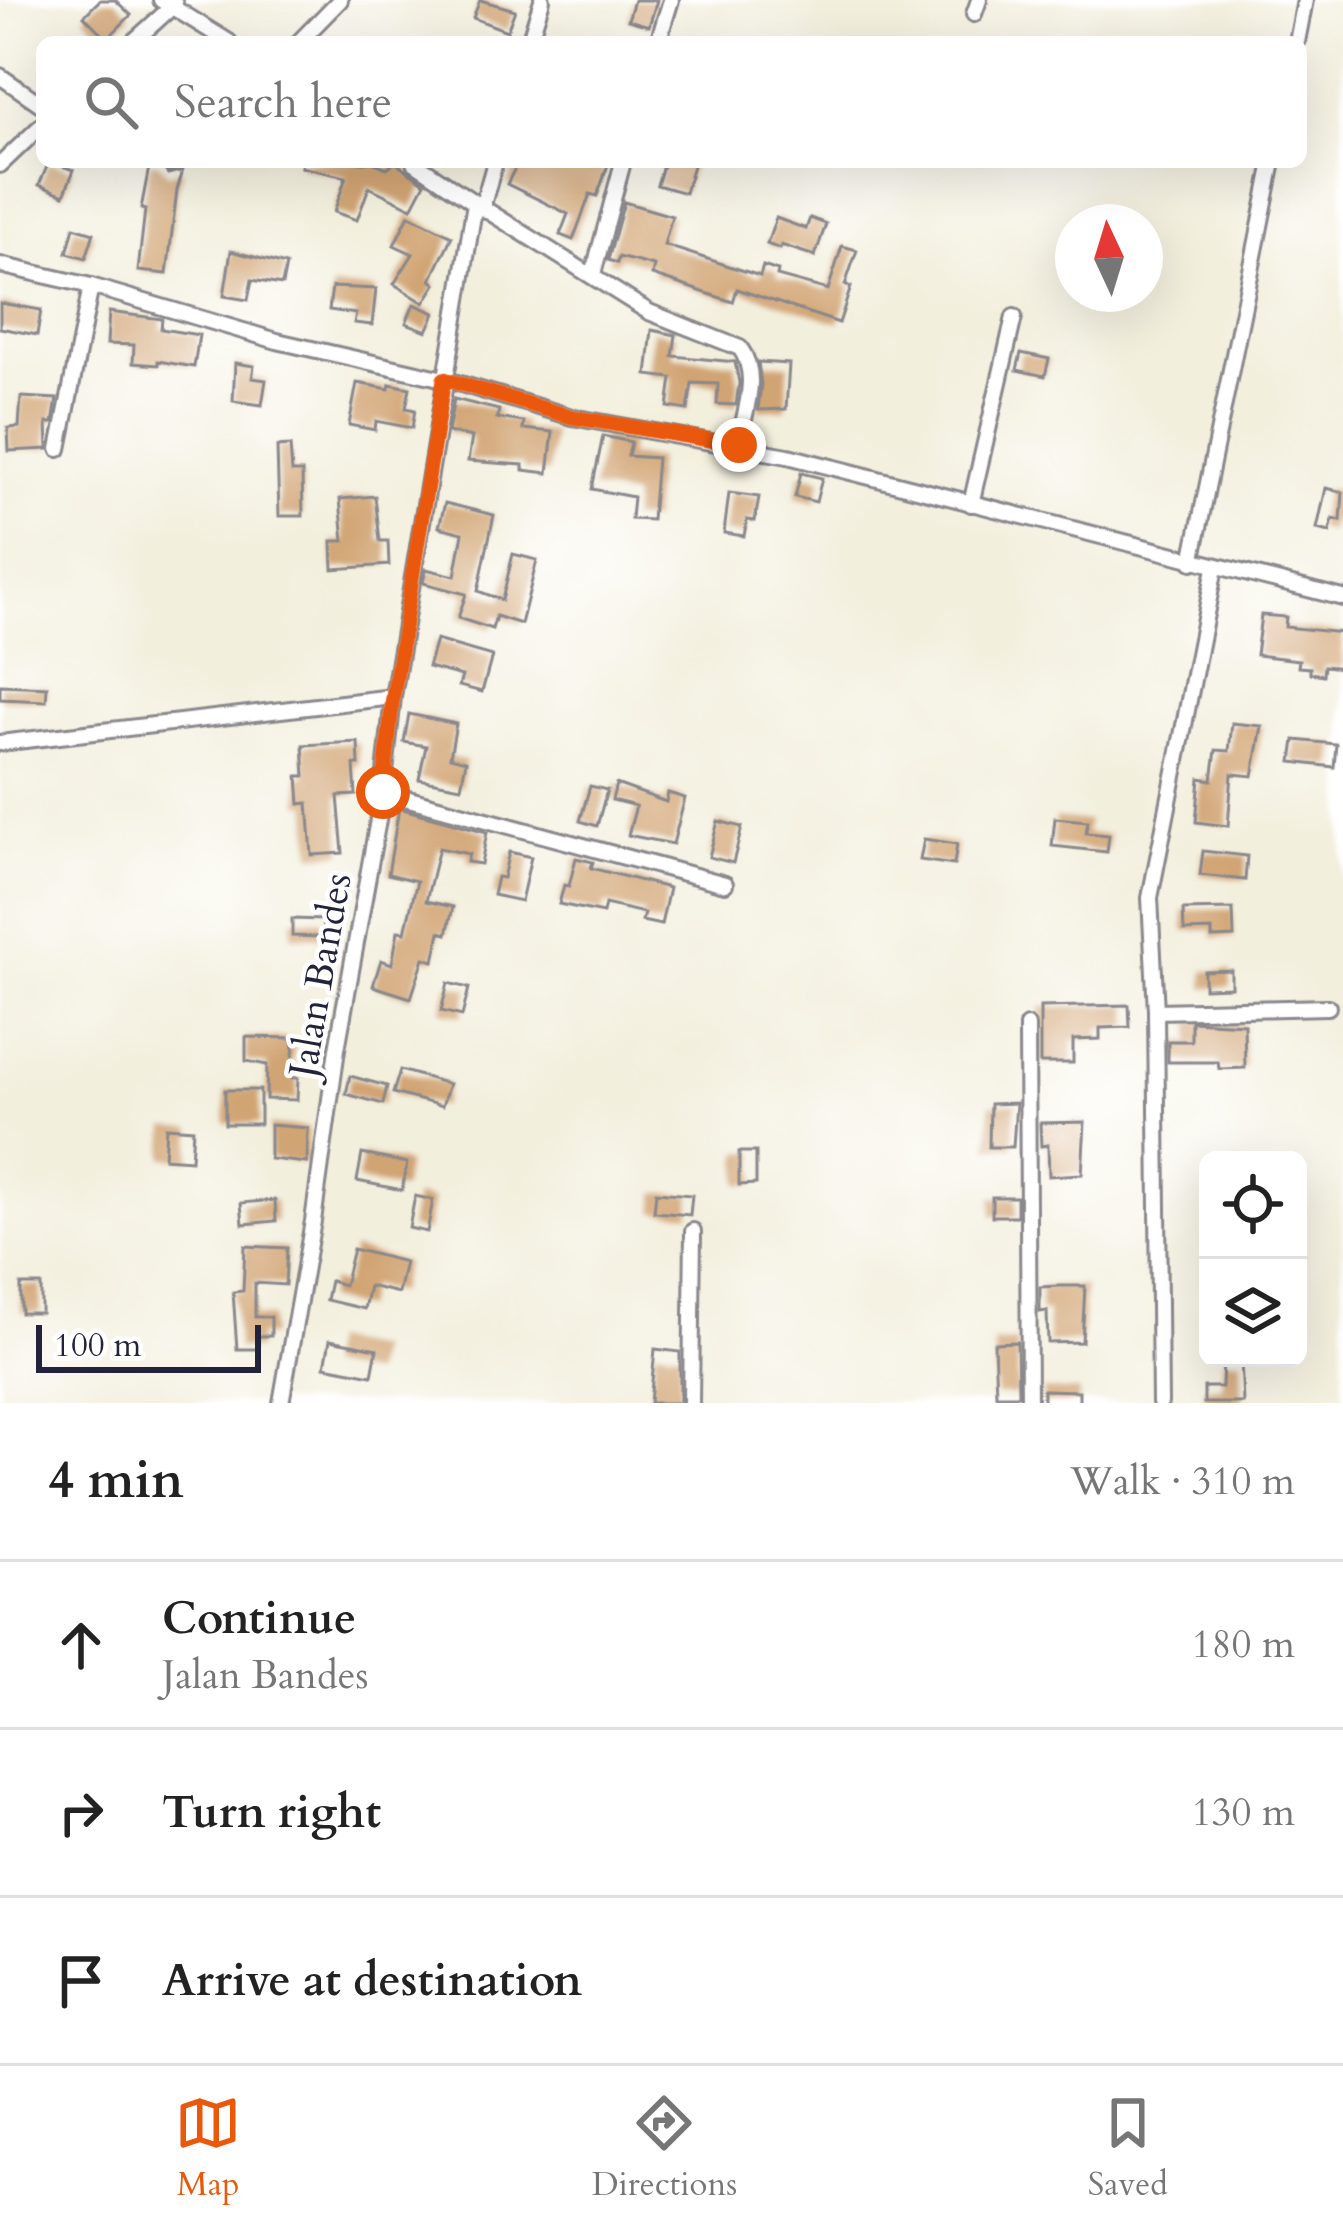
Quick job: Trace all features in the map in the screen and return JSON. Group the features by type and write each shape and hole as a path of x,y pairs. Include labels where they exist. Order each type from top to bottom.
{"street":[{"path":"305,36 340,0"},
{"path":"531,36 542,0"},
{"path":"660,36 671,0"},
{"path":"1298,36 1305,0"},
{"path":"139,36 171,2 221,36"},
{"path":"0,76 36,101"},
{"path":"0,165 36,130"},
{"path":"423,168 649,312 744,352 751,386 739,445"},
{"name":"Jalan Bandes","path":"281,1403 383,792 393,697 444,379 478,205 493,168"},
{"path":"592,274 621,168"},
{"path":"1192,562 1272,168"},
{"path":"0,265 277,340 444,379 572,417 739,445 1343,598"},
{"path":"58,448 91,286"},
{"path":"971,504 1014,317"},
{"path":"1160,1403 1156,1011 1150,898 1216,568"},
{"path":"0,743 393,697"},
{"path":"383,792 725,884"},
{"path":"1156,1011 1328,1007"},
{"path":"1027,1026 1029,1403"},
{"path":"691,1403 693,1231"}],"building":[{"path":"100,0 115,0 131,15 110,36 104,36 84,16"},
{"path":"480,0 515,10 507,31 473,18"},
{"path":"634,0 657,0 649,26 628,20"},
{"path":"46,168 74,170 64,195 39,185"},
{"path":"149,168 163,168 168,174 183,170 167,274 138,271 145,210 141,209"},
{"path":"306,168 404,168 425,183 412,208 369,187 357,220 334,212 346,177"},
{"path":"515,168 607,168 597,196 590,194 573,240 560,235 568,214 507,184"},
{"path":"662,168 692,168 685,193 657,185"},
{"path":"624,202 672,216 664,245 760,276 763,266 778,271 777,276 828,290 842,246 857,250 839,323 737,289 733,302 652,275 654,266 619,257 617,263 608,260"},
{"path":"409,215 452,236 431,280 436,284 424,303 394,284 413,254 394,245"},
{"path":"776,218 806,229 810,218 826,224 815,256 767,244"},
{"path":"74,227 94,233 86,258 67,253"},
{"path":"231,251 286,265 282,285 252,280 248,300 224,296"},
{"path":"332,287 376,289 372,325 354,323 356,314 329,310"},
{"path":"0,303 41,310 37,335 0,328"},
{"path":"414,304 435,313 427,331 406,323"},
{"path":"109,312 162,319 161,329 199,335 194,367 158,361 158,365 133,363 134,345 107,344"},
{"path":"652,330 676,335 673,356 735,362 736,405 717,404 718,384 692,383 688,410 668,407 672,378 647,375"},
{"path":"1021,353 1049,359 1045,376 1017,370"},
{"path":"758,362 789,364 786,409 758,410"},
{"path":"235,363 254,366 252,378 266,380 262,405 233,401"},
{"path":"357,383 410,388 406,408 415,410 412,428 376,421 375,430 349,425"},
{"path":"21,397 57,399 53,423 47,423 48,449 9,451 8,428 19,427"},
{"path":"454,399 499,410 497,418 524,422 523,429 553,432 548,473 523,470 523,465 468,461 472,437 448,432"},
{"path":"603,436 631,442 628,456 657,458 652,520 631,519 633,497 592,489"},
{"path":"290,446 292,472 302,472 303,516 279,516 277,447"},
{"path":"801,473 822,478 816,502 795,497"},
{"path":"1326,488 1343,492 1341,521 1333,519 1330,532 1317,529"},
{"path":"729,493 759,497 755,521 747,520 744,536 724,533"},
{"path":"375,496 380,541 388,541 389,565 333,569 332,541 344,541 340,499"},
{"path":"445,503 494,515 478,591 502,600 513,554 537,560 521,624 496,616 492,629 458,618 466,594 423,583 426,569 455,576 463,533 439,527"},
{"path":"1261,615 1286,617 1285,627 1343,633 1343,668 1324,666 1323,675 1298,667 1299,660 1256,655"},
{"path":"436,640 492,656 482,692 459,686 462,676 428,667"},
{"path":"0,685 47,687 46,701 0,699"},
{"path":"409,714 456,724 450,757 466,761 461,787 419,779 426,746 404,742"},
{"path":"1232,723 1262,726 1253,776 1232,774 1228,826 1196,822 1200,778 1212,780 1216,750 1229,751"},
{"path":"1295,740 1336,744 1334,767 1292,762"},
{"path":"358,742 356,795 338,796 343,853 312,855 308,803 300,804 303,745"},
{"path":"616,784 666,802 668,793 685,798 673,844 628,835 636,806 612,800"},
{"path":"590,786 607,790 597,826 580,821"},
{"path":"399,808 487,832 481,864 467,862 469,854 439,848 426,901 453,907 447,934 440,932 434,961 424,958 411,998 373,986 381,960 392,964 398,931 405,932 417,881 388,874"},
{"path":"1055,818 1088,821 1086,833 1109,835 1107,852 1052,846"},
{"path":"718,821 742,827 733,863 709,857"},
{"path":"924,839 957,844 954,865 920,860"},
{"path":"1203,851 1247,856 1245,880 1200,875"},
{"path":"509,852 531,857 521,901 493,895"},
{"path":"576,858 593,862 591,868 669,888 661,925 642,921 644,913 605,904 603,913 559,904"},
{"path":"1233,909 1234,937 1212,938 1212,930 1184,931 1183,910"},
{"path":"292,919 323,920 322,937 292,936"},
{"path":"1231,970 1231,987 1204,988 1204,971"},
{"path":"448,983 469,988 462,1016 441,1011"},
{"path":"1129,1005 1130,1027 1100,1028 1100,1039 1073,1040 1073,1063 1040,1063 1040,1007"},
{"path":"1191,1021 1244,1024 1245,1068 1219,1069 1218,1062 1168,1062 1168,1041 1191,1041"},
{"path":"246,1037 294,1038 292,1078 298,1078 297,1100 266,1099 267,1065 246,1061"},
{"path":"400,1070 449,1084 442,1106 393,1093"},
{"path":"350,1076 387,1086 383,1104 346,1094"},
{"path":"225,1090 260,1090 260,1124 225,1124"},
{"path":"1016,1103 1013,1147 989,1147 990,1104"},
{"path":"1085,1122 1082,1174 1049,1176 1048,1145 1041,1146 1040,1123"},
{"path":"270,1125 308,1128 307,1163 270,1159"},
{"path":"166,1127 193,1129 191,1160 164,1158"},
{"path":"739,1152 756,1152 756,1184 739,1185"},
{"path":"362,1154 407,1163 402,1190 357,1181"},
{"path":"656,1192 692,1195 690,1215 654,1212"},
{"path":"415,1196 433,1200 427,1232 409,1228"},
{"path":"992,1197 1017,1197 1017,1216 992,1216"},
{"path":"275,1200 276,1221 243,1224 241,1203"},
{"path":"245,1246 287,1248 285,1285 255,1283 255,1317 271,1317 271,1336 258,1336 258,1349 237,1349 233,1292 243,1291"},
{"path":"353,1249 405,1262 398,1293 369,1286 364,1309 326,1300 330,1281 344,1285"},
{"path":"21,1285 41,1285 41,1313 21,1313"},
{"path":"1085,1286 1082,1342 1048,1343 1040,1287"},
{"path":"330,1340 377,1349 372,1375 325,1366"},
{"path":"1017,1342 1018,1395 996,1395 994,1343"},
{"path":"655,1349 680,1352 680,1403 650,1403"},
{"path":"1223,1367 1241,1367 1243,1403 1204,1403 1204,1387 1222,1387"},
{"path":"1043,1390 1079,1391 1079,1403 1043,1403"}],"route":[{"path":"383,792 393,697 444,379 572,417 739,445"}]}
